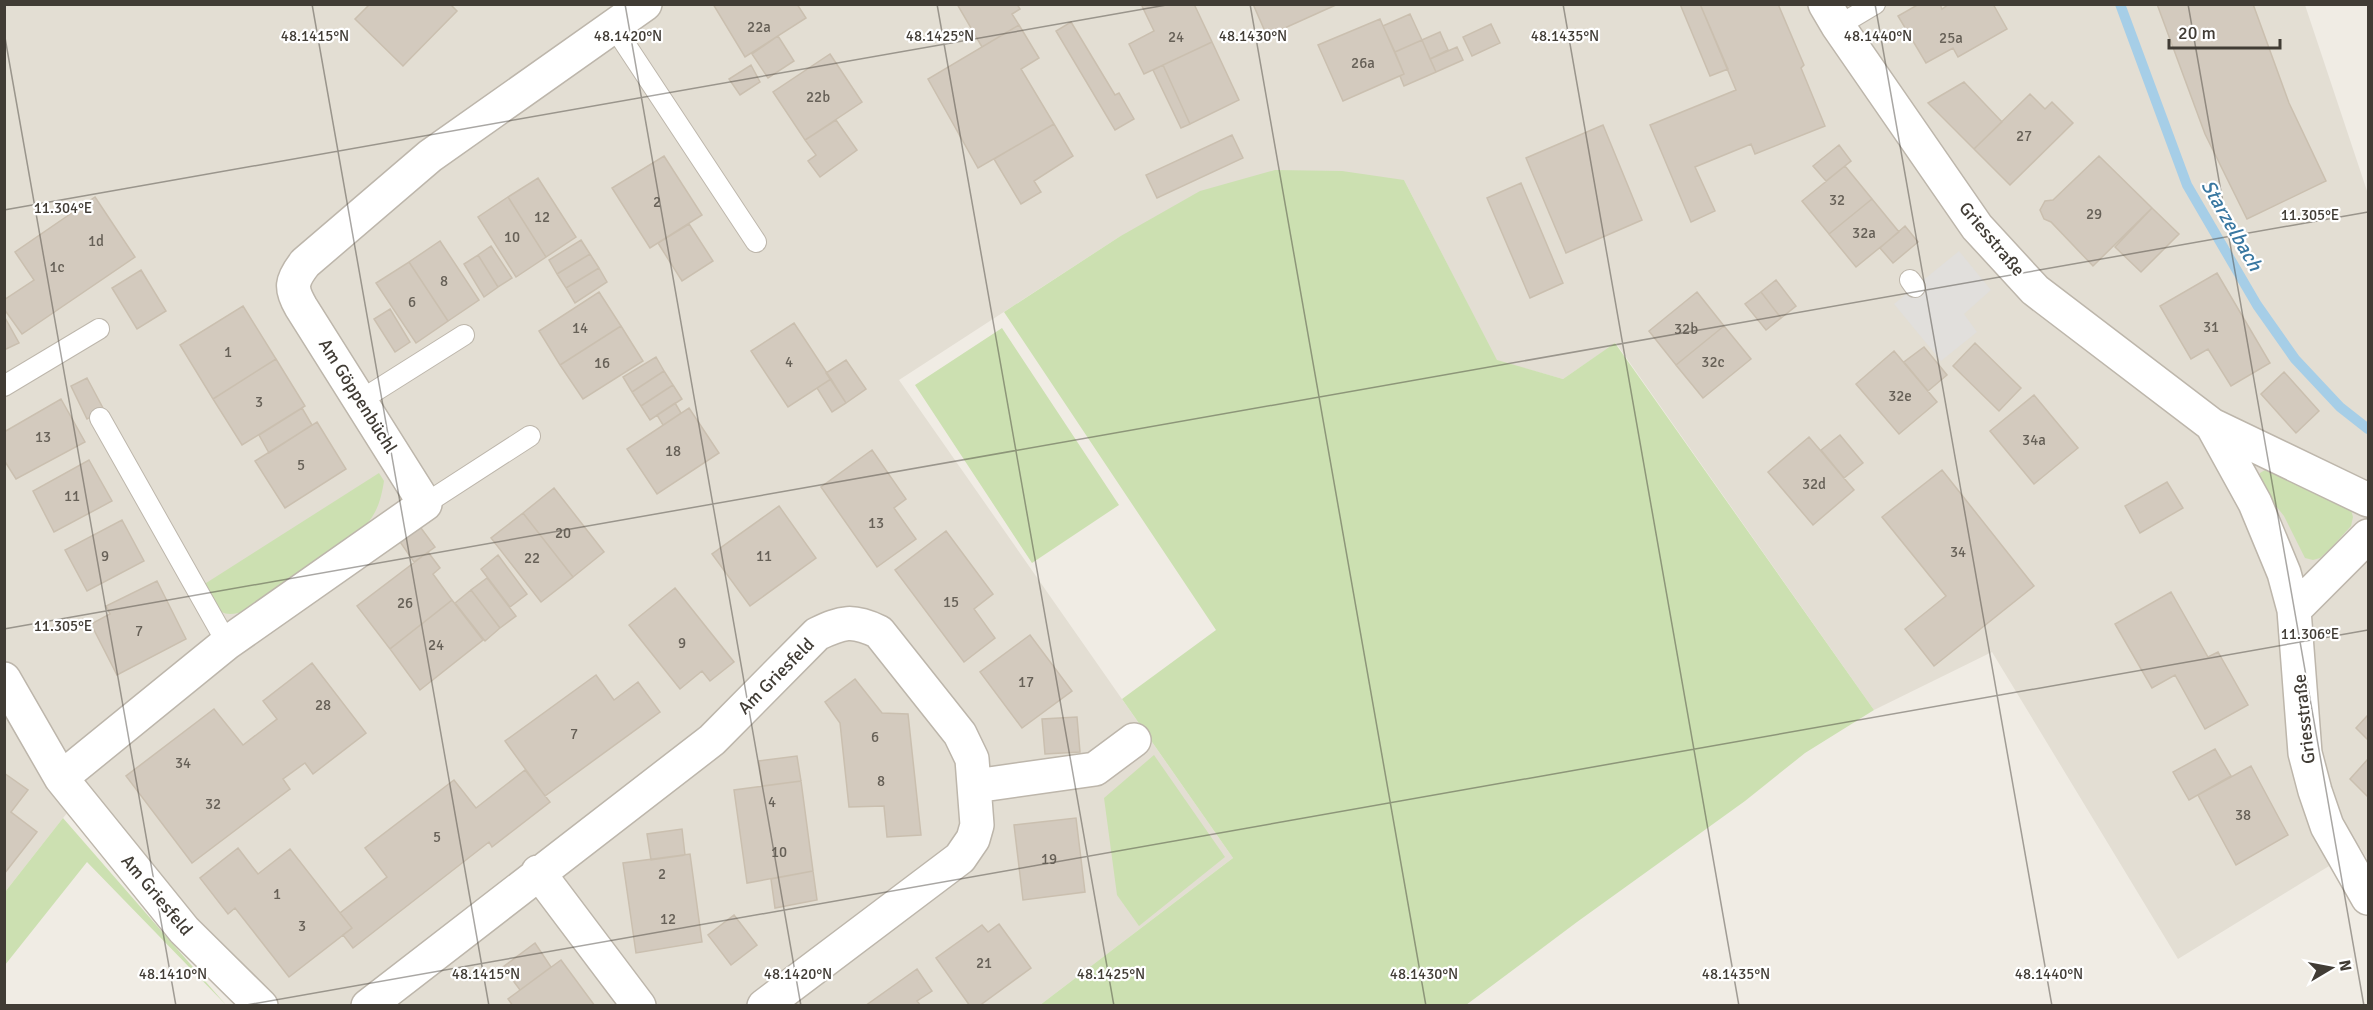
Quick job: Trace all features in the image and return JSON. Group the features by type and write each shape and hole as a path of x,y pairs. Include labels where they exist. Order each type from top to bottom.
{"street":[{"name":"Am Göppenbüchl","path":"425,504 293,293 294,277 305,263 430,156 645,4"},
{"name":"Griesstraße","path":"1831,15 1977,227 2035,290 2212,425 2368,500"},
{"name":"Griesstraße","path":"2212,425 2255,503 2284,573 2294,610 2305,753 2314,791 2327,826 2368,898"},
{"path":"61,778 227,643 425,504"},
{"path":"2294,610 2368,536"},
{"name":"Am Griesfeld","path":"368,1005 712,740 817,634 839,624 861,623 879,632 960,734 972,759 977,825 973,839 960,858 764,1005"},
{"name":"Am Griesfeld","path":"4,679 61,778 184,930 261,1005"},
{"path":"975,786 1095,769 1134,740"},
{"path":"538,872 639,1005"}],"lane":[{"path":"1831,15 1875,4"},
{"path":"614,27 756,242"},
{"path":"4,386 99,329"},
{"path":"361,400 464,335"},
{"path":"100,418 227,643"},
{"path":"425,504 530,436"}],"shaded area":[{"path":"5,5 2305,5 2368,194 2368,861 2360,847 2178,959 1992,652 1874,710 1616,343 1563,379 1497,361 1404,180 1119,237 899,380 1233,858 1040,1005 262,1005 78,799 5,892"},
{"path":"1959,251 1991,290 1964,314 1977,332 1941,361 1894,304"}],"green space":[{"path":"1275,170 1342,171 1404,180 1497,360 1563,379 1615,343 1874,710 1805,753 1745,801 1466,1005 1040,1005 1233,858 1122,699 1216,630 1004,312 1119,237 1200,191"},
{"path":"1002,328 1119,505 1032,563 915,385"},
{"path":"2265,470 2274,470 2351,510 2353,517 2351,526 2320,558 2313,560 2305,558 2284,516 2263,490 2258,480 2260,473"},
{"path":"379,473 384,481 382,494 376,510 366,525 248,610 230,614 224,613 215,606 203,585"},
{"path":"1154,755 1225,857 1139,926 1117,895 1104,798"},
{"path":"63,818 226,1005 87,862 5,965 5,892"}],"building":[{"path":"370,4 450,4 457,11 403,66 355,19"},
{"path":"713,4 797,4 806,18 745,57"},
{"path":"957,4 1017,4 1020,9 1012,14 1019,25 982,47"},
{"path":"1141,4 1194,4 1212,42 1144,74 1129,44 1154,31"},
{"path":"1253,4 1338,4 1267,36"},
{"path":"1680,4 1700,4 1728,69 1710,76"},
{"path":"1700,4 1778,4 1804,65 1801,68 1825,126 1755,154 1751,144 1695,167 1715,211 1691,222 1650,125 1736,90"},
{"path":"1919,4 1940,4 1942,9 1949,4 1993,4 2007,29 1958,57 1953,48 1926,63 1898,16"},
{"path":"2157,4 2253,4 2289,103 2326,181 2247,219 2205,134"},
{"path":"1410,14 1422,40 1395,52 1383,26"},
{"path":"1380,19 1404,74 1343,101 1318,45"},
{"path":"1071,22 1115,95 1119,93 1134,119 1115,130 1056,31"},
{"path":"1491,24 1500,43 1472,56 1463,37"},
{"path":"1019,25 1039,58 1021,69 1054,124 978,168 928,79"},
{"path":"1440,32 1448,50 1430,59 1422,40"},
{"path":"778,36 794,61 768,78 752,54"},
{"path":"1422,40 1436,72 1404,86 1400,76 1404,74 1395,52"},
{"path":"1212,42 1239,100 1190,124 1163,65"},
{"path":"1457,47 1463,60 1436,72 1430,59"},
{"path":"830,54 862,102 805,140 773,92"},
{"path":"751,65 760,82 740,95 729,79"},
{"path":"1163,65 1190,124 1181,128 1153,70"},
{"path":"1964,82 2002,122 1974,149 1928,103"},
{"path":"2030,94 2045,109 2052,102 2073,123 2010,185 1974,149"},
{"path":"836,120 857,150 820,177 808,161 816,155 805,140"},
{"path":"1054,124 1073,156 1034,181 1041,192 1021,204 994,159"},
{"path":"1603,125 1642,220 1566,253 1526,158"},
{"path":"1232,135 1243,158 1157,198 1146,175"},
{"path":"1839,145 1851,161 1826,181 1813,166"},
{"path":"664,156 702,215 650,248 612,188"},
{"path":"2099,156 2152,208 2093,266 2051,222 2044,219 2040,210 2045,201 2053,200"},
{"path":"1845,166 1872,199 1829,234 1802,201"},
{"path":"538,178 576,237 546,257 508,197"},
{"path":"1521,183 1563,283 1530,298 1487,198"},
{"path":"95,197 135,257 22,334 4,309 4,300 34,280 15,252"},
{"path":"508,197 546,257 516,277 478,217"},
{"path":"1872,199 1899,232 1856,267 1829,234"},
{"path":"2152,208 2179,234 2141,272 2115,247"},
{"path":"689,224 713,261 682,281 658,243"},
{"path":"1905,226 1918,242 1893,263 1880,248"},
{"path":"581,240 590,254 557,274 549,260"},
{"path":"440,241 479,300 448,321 409,262"},
{"path":"491,246 512,278 498,287 478,255"},
{"path":"590,254 599,268 566,288 557,274"},
{"path":"478,255 498,287 484,297 464,264"},
{"path":"409,262 448,321 416,343 376,283"},
{"path":"599,268 607,282 575,303 566,288"},
{"path":"141,270 166,311 137,329 112,288"},
{"path":"2217,273 2270,363 2231,386 2208,349 2191,359 2160,306"},
{"path":"1776,280 1796,306 1781,318 1761,292"},
{"path":"599,292 621,326 560,365 539,331"},
{"path":"1697,292 1724,326 1676,365 1649,331"},
{"path":"1761,292 1781,318 1766,330 1745,304"},
{"path":"243,306 276,359 213,399 180,345"},
{"path":"390,309 410,342 395,352 374,319"},
{"path":"4,316 19,343 4,350"},
{"path":"794,323 831,379 788,407 751,351"},
{"path":"621,326 643,361 583,399 560,365"},
{"path":"1724,326 1751,359 1703,398 1676,365"},
{"path":"1975,343 2021,388 1999,411 1953,366"},
{"path":"1924,347 1947,375 1928,391 1904,362"},
{"path":"1894,351 1937,402 1899,434 1856,384"},
{"path":"656,357 664,371 632,392 623,377"},
{"path":"276,359 305,406 242,445 213,399"},
{"path":"846,360 866,389 846,403 826,373"},
{"path":"664,371 673,385 641,406 632,392"},
{"path":"2284,372 2319,411 2296,433 2261,394"},
{"path":"87,378 104,410 87,419 71,386"},
{"path":"831,379 846,403 832,412 817,388"},
{"path":"673,385 682,399 650,420 641,406"},
{"path":"2034,395 2078,448 2034,484 1990,431"},
{"path":"61,399 85,442 16,479 4,460 4,432"},
{"path":"675,403 681,413 663,425 657,415"},
{"path":"302,408 312,425 269,453 259,435"},
{"path":"689,408 719,453 657,494 627,449"},
{"path":"317,422 346,469 285,508 255,461"},
{"path":"1840,435 1863,463 1844,478 1821,450"},
{"path":"1809,437 1854,490 1813,525 1768,472"},
{"path":"872,450 906,499 894,508 916,539 877,567 821,487"},
{"path":"89,460 112,501 54,532 33,491"},
{"path":"1942,470 2034,586 1934,666 1905,629 1946,596 1882,517"},
{"path":"2167,482 2183,508 2140,533 2125,506"},
{"path":"554,488 604,552 573,577 523,513"},
{"path":"779,506 816,558 750,606 712,554"},
{"path":"523,513 573,577 541,602 491,538"},
{"path":"122,520 144,561 87,591 65,550"},
{"path":"418,524 435,547 414,562 398,539"},
{"path":"946,531 993,594 974,609 995,638 964,662 895,570"},
{"path":"428,552 440,568 433,574 452,600 390,649 357,606"},
{"path":"498,555 527,594 510,607 481,569"},
{"path":"487,578 516,616 500,628 471,590"},
{"path":"157,581 186,639 117,675 91,624 110,614 106,606"},
{"path":"675,588 734,662 710,681 702,671 680,689 629,625"},
{"path":"471,590 500,628 485,641 455,603"},
{"path":"2171,592 2208,657 2218,652 2248,705 2205,729 2175,675 2152,688 2115,624"},
{"path":"452,600 483,640 420,690 390,649"},
{"path":"1030,635 1072,691 1022,728 980,672"},
{"path":"312,663 366,733 313,774 305,763 283,779 290,789 192,863 126,776 214,709 243,745 277,719 263,701"},
{"path":"596,675 614,700 638,682 660,712 545,796 505,741"},
{"path":"855,679 882,713 908,714 921,835 887,837 884,806 849,807 840,723 825,702"},
{"path":"2368,715 2368,740 2356,728"},
{"path":"1077,717 1080,752 1045,754 1042,719"},
{"path":"2215,749 2231,776 2189,800 2173,772"},
{"path":"797,756 801,781 762,786 759,761"},
{"path":"2368,759 2368,797 2350,779"},
{"path":"2251,766 2288,835 2236,865 2198,795"},
{"path":"525,770 550,802 492,847 489,842 353,948 343,935 352,928 340,913 387,877 365,848 454,780 476,808"},
{"path":"4,773 28,790 11,812 37,832 4,874"},
{"path":"801,781 813,871 747,883 734,790"},
{"path":"1076,818 1085,892 1023,900 1014,825"},
{"path":"682,829 685,855 651,860 647,834"},
{"path":"238,848 258,874 290,849 352,928 289,977 235,908 228,914 200,878"},
{"path":"690,854 702,942 636,953 623,863"},
{"path":"813,871 817,900 775,908 771,879"},
{"path":"734,915 757,945 731,965 708,935"},
{"path":"999,924 1031,968 979,1006 970,1006 936,958 982,925 988,932"},
{"path":"535,943 551,967 520,990 503,967"},
{"path":"561,960 595,1006 513,1006 508,999"},
{"path":"917,969 932,991 917,1001 921,1006 865,1006"}],"waterway":[{"name":"Starzelbach","path":"2120,4 2187,185 2257,305 2295,359 2340,407 2368,429"}]}
